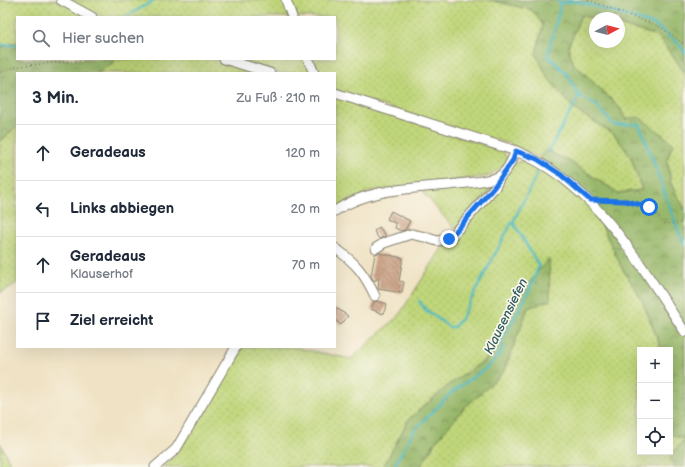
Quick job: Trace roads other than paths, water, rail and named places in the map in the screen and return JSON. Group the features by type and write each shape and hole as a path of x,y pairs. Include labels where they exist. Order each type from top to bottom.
{"street":[{"path":"61,0 90,16"},
{"path":"286,0 292,16"},
{"path":"227,60 267,72"},
{"path":"308,60 314,72"},
{"path":"336,93 516,151 537,159 560,174 590,200 616,230 685,332"},
{"path":"376,248 384,243 411,234 425,236 437,241 449,239 494,187 513,160 516,151"},
{"path":"336,211 349,202 370,194 482,181 501,175"},
{"path":"336,249 354,262 365,275 375,296"},
{"path":"156,467 176,449 235,348"}],"waterway":[{"path":"127,16 155,0"},
{"path":"557,0 560,3 559,10 548,56 568,75 579,96 596,105 614,125 639,124 677,227 685,244"},
{"path":"561,3 574,1 587,4 655,25 680,45 685,53"},
{"path":"0,45 16,45"},
{"name":"Klausensiefen","path":"548,152 579,96"},
{"name":"Klausensiefen","path":"397,467 396,462 413,432 451,393 489,366 499,355 502,348 501,342 529,291 539,266 513,222 538,172"},
{"path":"419,301 425,309 449,327 454,327 461,319 512,222"}]}
